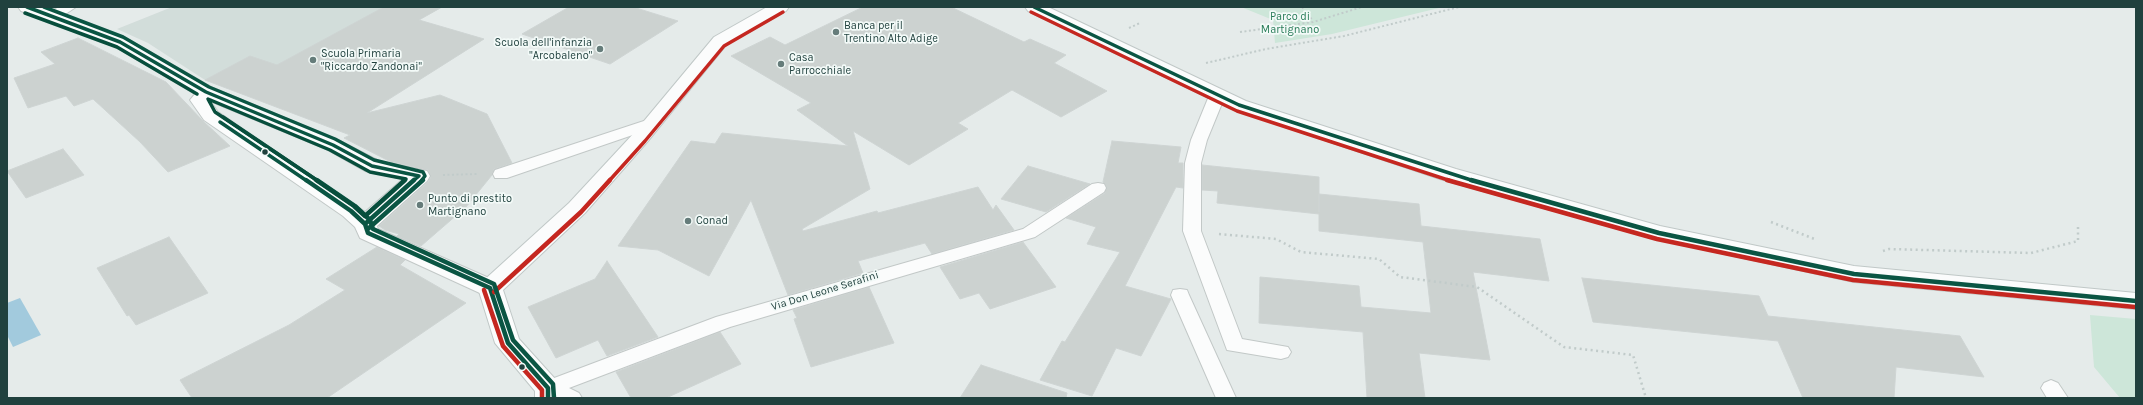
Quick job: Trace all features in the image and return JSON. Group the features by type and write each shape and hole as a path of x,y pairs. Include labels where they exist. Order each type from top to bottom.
{"street":[{"path":"27,7 120,42 206,92 333,145 372,166 419,176"},
{"path":"490,288 576,208 653,123 701,62 720,42 780,7"},
{"path":"1034,7 1168,74 1239,105 1448,174 1659,233 1854,274 2136,301"},
{"path":"206,92 200,100 211,116 351,211 365,224 368,233 490,288 508,344 548,393"},
{"path":"365,224 419,176"}],"lane":[{"path":"54,16 69,7"},
{"path":"1217,96 1199,140 1193,163 1192,231 1234,345 1281,352"},
{"path":"502,174 653,123"},
{"name":"Via Don Leone Serafini","path":"548,393 723,322 856,282 1030,233 1098,188"},
{"path":"1180,295 1226,398"},
{"path":"548,393 572,398"}],"path":[{"path":"1302,7 1313,22"},
{"path":"1240,32 1313,22 1362,7"},
{"path":"1168,74 1266,49 1344,36 1459,7"},
{"path":"419,176 502,174"},
{"path":"1771,222 1820,241"},
{"path":"1876,254 1889,249 2031,253 2078,241 2078,225"},
{"path":"1192,231 1276,239 1301,252 1379,259 1400,277 1477,287 1564,348 1633,355 1646,398"}],"shaded area":[{"name":"Scuola Primaria \"Riccardo Zandonai\"","path":"172,7 433,7 439,9 419,20 484,39 424,77 319,123 205,80 148,43 117,29"}],"green space":[{"name":"Parco di Martignano","path":"1241,7 1443,7 1332,34 1275,43 1273,20"},
{"path":"2090,315 2136,319 2136,398 2120,398 2094,367"}],"water":[{"path":"20,298 41,335 13,347 7,335 7,303"}],"building":[{"path":"384,7 442,7 419,20 484,39 367,113 440,95 487,114 512,163 494,169 492,175 466,207 421,246 397,236 399,234 385,230 379,226 428,182 431,177 428,170 391,162 344,138 350,135 205,80 250,56 277,65"},
{"name":"Scuola dell'infanzia \"Arcobaleno\"","path":"569,7 633,7 678,21 610,64 522,34"},
{"path":"863,7 951,7 1024,42 1030,39 1066,55 1054,63 1107,91 1061,117 1012,90 958,123 968,129 909,165 853,131 870,189 802,229 803,231 877,211 878,213 978,187 993,210 996,205 1014,230 932,254 925,243 858,261 863,273 788,295 751,200 709,276 658,250 618,246 691,141 715,144 722,133 848,146 797,110 811,103 731,56 770,37 785,45"},
{"path":"78,38 166,82 203,121 230,146 168,172 140,142 93,99 74,106 66,96 28,108 14,78 55,64 41,52"},
{"path":"1112,141 1181,147 1178,163 1183,163 1183,188 1176,187 1125,286 1171,299 1141,356 1116,348 1092,396 1040,380 1062,341 1065,342 1120,252 1087,244 1096,227 1066,218 1105,193 1107,187 1103,182"},
{"path":"63,149 84,175 26,198 7,171"},
{"path":"1202,165 1319,177 1319,194 1419,204 1421,226 1540,239 1549,281 1473,272 1490,360 1419,353 1425,398 1367,398 1363,332 1259,323 1260,277 1359,286 1361,307 1431,313 1423,242 1319,231 1319,214 1217,203 1218,191 1202,190"},
{"path":"1028,166 1090,184 1046,212 1001,199"},
{"path":"169,237 208,293 136,325 129,315 127,316 97,268"},
{"path":"1023,242 1056,287 990,309 979,293 960,299 940,267"},
{"path":"377,247 405,260 400,265 466,303 327,398 192,398 180,380 289,325 345,290 326,279"},
{"path":"607,261 658,337 607,356 598,340 556,358 528,307 595,279"},
{"path":"1582,278 1759,296 1768,316 1960,336 1984,377 1896,367 1894,398 1803,398 1778,341 1593,322"},
{"path":"869,287 894,343 811,367 794,319 797,318 793,310"},
{"path":"720,332 741,364 666,398 631,398 616,372"},
{"path":"981,365 1067,393 1066,398 960,398"}],"transit line":[{"path":"27,7 120,42 206,92 333,145 372,166 419,176 365,224"},
{"path":"44,7 123,37 209,87 335,139 374,160 423,172 425,176 423,180 369,228"},
{"path":"1034,7 1239,105 1448,174 1659,233 1854,274 2136,301"},
{"path":"494,292 581,212 645,141 724,46 783,12"},
{"path":"1031,12 1237,111 1446,180 1657,239 1853,280 2135,307"},
{"path":"25,13 117,47 197,94"},
{"path":"208,99 330,150 370,172 406,179 365,216 354,206 215,112 208,99"},
{"path":"223,117 355,206 370,220 373,229 494,284 513,340 553,384 554,398"},
{"path":"220,122 351,211 365,224 368,233 490,288 508,343 548,388 548,398"},
{"path":"484,290 503,346 542,390 542,398"}],"place":[{"name":"Banca per il Trentino Alto Adige","path":"836,32"},
{"name":"Scuola dell'infanzia \"Arcobaleno\"","path":"600,49"},
{"name":"Scuola Primaria \"Riccardo Zandonai\"","path":"313,60"},
{"name":"Casa Parrocchiale","path":"781,64"},
{"name":"Punto di prestito Martignano","path":"420,205"},
{"name":"Conad","path":"688,221"}]}
